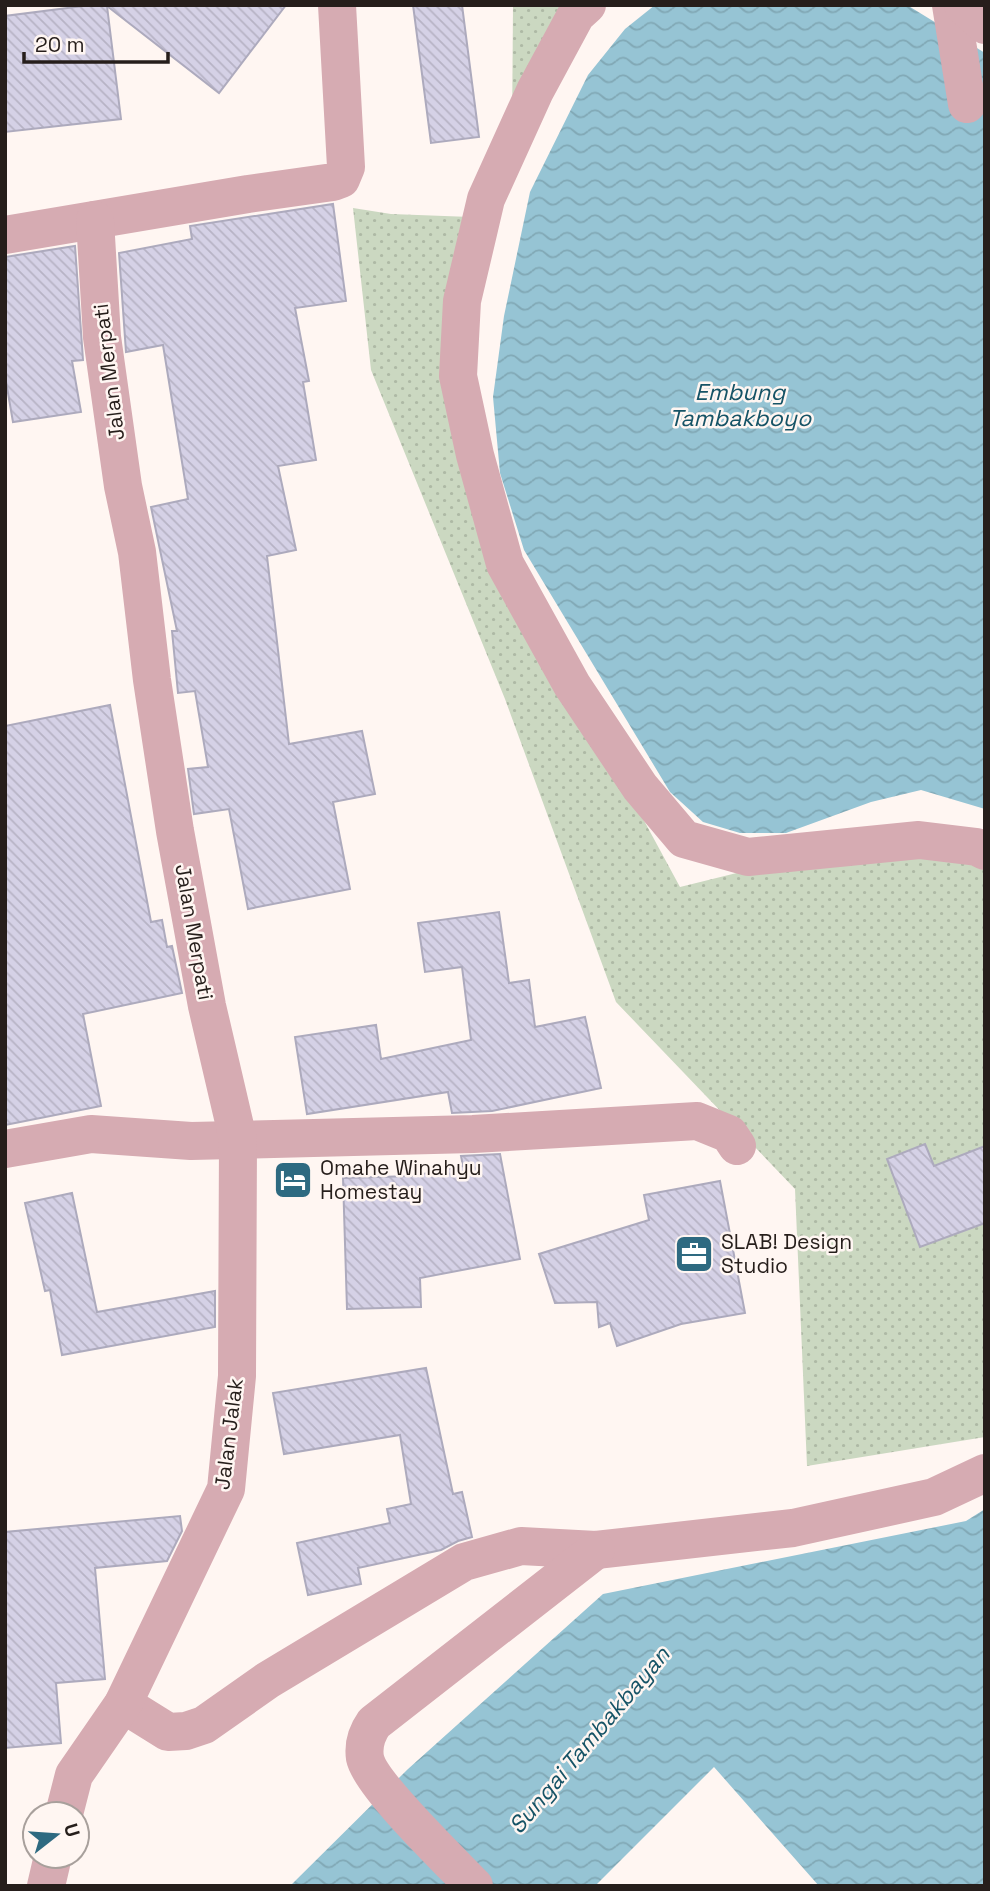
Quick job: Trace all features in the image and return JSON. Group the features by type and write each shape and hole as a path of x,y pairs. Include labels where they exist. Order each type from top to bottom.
{"street":[{"path":"5,235 341,179 346,167 337,5"},
{"path":"587,5 576,15 535,91 486,199 462,301 458,376 475,455 505,564 572,685 640,787 684,839 748,857 919,840 985,850"},
{"path":"951,5 967,104"},
{"path":"963,5 985,24"},
{"name":"Jalan Merpati","path":"95,220 102,337 123,485 137,552 152,680 175,831 207,1006 238,1139"},
{"path":"5,1149 91,1134 191,1141 473,1133 697,1121 729,1134 737,1146"},
{"name":"Jalan Jalak","path":"68,1800 74,1775 123,1704 226,1489 237,1376 238,1139"},
{"path":"123,1704 168,1732 186,1731 204,1725 268,1680 464,1562 521,1546 596,1550 793,1528 934,1497 985,1473"},
{"path":"474,1886 380,1784 365,1759 366,1735 374,1723 596,1550"}],"green space":[{"path":"513,5 561,5 512,133"},
{"path":"353,208 391,214 471,217 458,358 519,590 680,887 859,843 985,867 985,1437 807,1466 795,1189 616,1002 505,699 371,370"}],"water":[{"name":"Embung Tambakboyo","path":"655,5 907,5 985,53 985,809 921,790 871,802 786,833 740,833 703,822 670,792 524,550 500,473 493,397 504,316 530,192 588,75 625,29"},
{"name":"Sungai Tambakbayan","path":"985,1509 985,1886 819,1886 714,1767 595,1886 290,1886 408,1769 603,1594 966,1521"}],"building":[{"path":"91,5 286,5 219,93 107,6 121,119 5,132 5,16"},
{"path":"413,5 462,5 479,137 431,143"},
{"path":"333,204 346,301 295,308 309,381 303,382 316,460 278,466 296,550 267,556 289,744 362,731 375,794 333,802 350,889 248,909 229,809 194,814 188,769 208,767 195,691 178,693 172,631 177,631 151,507 188,499 163,345 126,352 119,253 192,239 190,226"},
{"path":"75,246 83,360 72,361 81,412 13,422 5,376 5,257"},
{"path":"110,705 151,922 162,920 167,947 172,946 182,993 83,1014 101,1106 5,1125 5,726"},
{"path":"499,912 509,983 529,980 535,1027 585,1017 601,1088 492,1111 452,1113 448,1092 307,1114 295,1037 376,1025 381,1059 471,1040 462,967 425,972 418,923"},
{"path":"925,1144 934,1166 985,1146 985,1223 920,1247 887,1159"},
{"path":"500,1154 520,1259 420,1278 421,1307 347,1309 343,1178 413,1176 463,1166 461,1156"},
{"path":"720,1181 745,1313 681,1324 617,1346 610,1323 599,1327 597,1302 555,1303 539,1254 649,1220 644,1195"},
{"path":"72,1193 97,1312 215,1291 215,1327 62,1355 50,1290 45,1291 25,1203"},
{"path":"426,1368 453,1494 462,1492 472,1537 441,1550 358,1568 361,1584 308,1595 297,1543 390,1523 387,1509 411,1504 400,1435 284,1454 273,1393"},
{"path":"180,1516 182,1531 167,1561 95,1568 105,1679 56,1683 61,1743 5,1748 5,1532"}],"place":[{"name":"Omahe Winahyu Homestay","path":"293,1180"},
{"name":"SLAB! Design Studio","path":"694,1254"}]}
